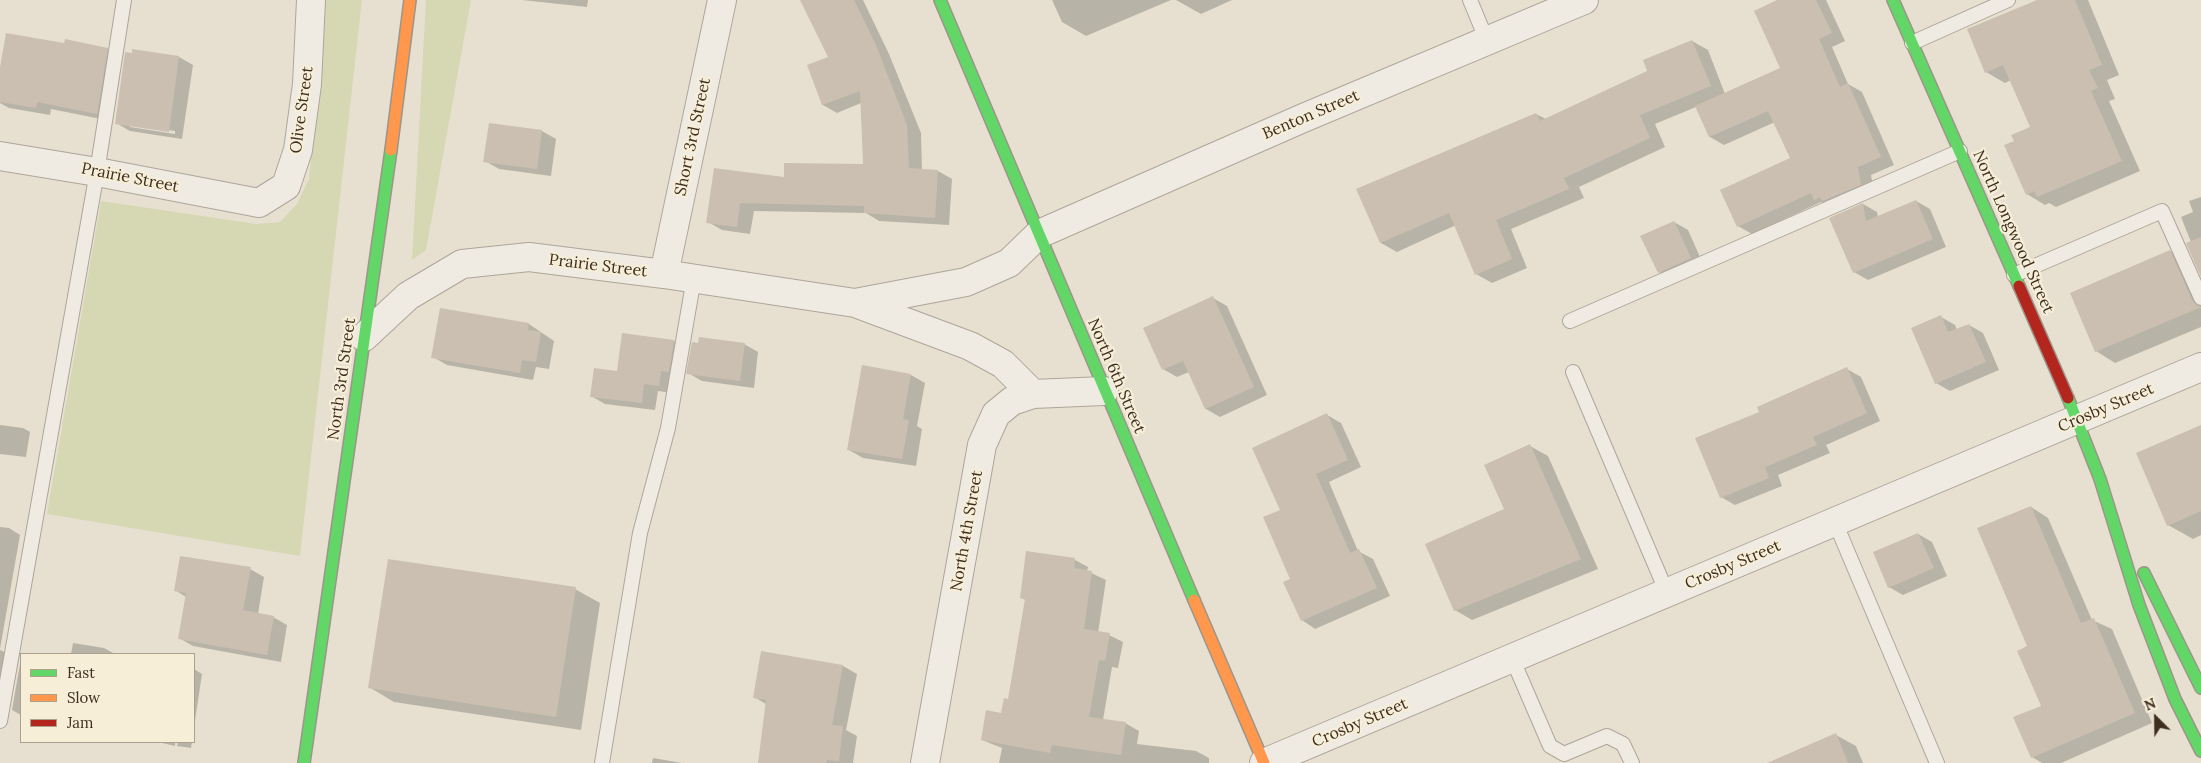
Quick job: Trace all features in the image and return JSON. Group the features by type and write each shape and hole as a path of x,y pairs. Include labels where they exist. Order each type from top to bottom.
{"main road":[{"name":"North 3rd Street","path":"304,763 364,337 378,252 410,0"},
{"name":"North 6th Street","path":"940,0 1104,392 1264,763"},
{"name":"North Longwood Street","path":"1894,0 2078,420 2100,479 2139,605 2175,699 2201,751"},
{"name":"North Longwood Street","path":"2100,479 2201,688"}],"street":[{"name":"Olive Street","path":"259,203 286,186 298,150 307,84 311,0"},
{"name":"Short 3rd Street","path":"664,274 722,0"},
{"name":"Benton Street","path":"1039,234 1301,119 1584,0"},
{"name":"Prairie Street","path":"0,156 97,172 259,203"},
{"name":"Prairie Street","path":"855,304 966,282 1009,262 1039,234"},
{"name":"Prairie Street","path":"364,337 408,296 462,264 529,257 694,278 855,304 970,346 1003,364 1034,394"},
{"name":"Crosby Street","path":"1264,763 2201,367"},
{"name":"North 4th Street","path":"925,763 982,445 996,414 1012,401 1034,394 1104,392"}],"lane":[{"path":"0,721 97,172 124,0"},
{"path":"1470,0 1486,41"},
{"path":"1912,42 2008,0"},
{"path":"1570,321 1960,151"},
{"path":"2014,275 2162,211 2201,298"},
{"path":"602,763 640,533 668,428 694,278"},
{"path":"1573,372 1667,593"},
{"path":"1835,522 1937,763"},
{"path":"1512,658 1550,746 1564,754 1607,736 1623,744 1632,763"}],"green space":[{"path":"324,0 362,0 300,556 47,514 101,201 256,224 280,222 297,204 309,179"},
{"path":"426,0 471,0 426,250 412,260"}],"building":[{"path":"800,0 854,0 876,45 907,125 909,168 938,170 935,218 864,213 864,206 740,203 737,227 706,223 714,168 784,177 784,163 863,164 860,91 822,105 807,65 828,57"},
{"path":"1777,0 1816,0 1832,33 1819,39 1840,87 1848,83 1881,157 1858,167 1861,185 1822,201 1820,197 1814,200 1811,193 1737,227 1720,190 1790,158 1768,111 1709,137 1695,106 1780,68 1754,11"},
{"path":"2037,0 2075,0 2102,65 2089,70 2098,88 2091,91 2122,161 2037,197 2034,191 2026,195 2004,145 2014,141 2011,135 2030,127 2003,65 1985,73 1967,29"},
{"path":"6,33 64,43 65,39 108,48 97,114 37,102 36,108 0,102 0,67"},
{"path":"1692,40 1711,86 1640,115 1650,138 1564,178 1569,189 1496,220 1512,259 1475,275 1449,213 1380,243 1356,189 1536,113 1540,121 1647,71 1643,60"},
{"path":"132,49 179,56 169,132 115,124 125,52 132,53"},
{"path":"489,123 542,130 537,169 483,162"},
{"path":"1916,200 1933,239 1853,273 1829,218 1863,203 1866,221"},
{"path":"1674,221 1691,258 1658,273 1640,236"},
{"path":"2201,237 2201,277 2186,243"},
{"path":"2170,250 2193,302 2201,307 2095,352 2070,293"},
{"path":"1213,296 1254,387 1205,409 1183,361 1162,370 1143,328"},
{"path":"440,308 529,323 528,330 541,332 536,362 522,360 520,373 431,358"},
{"path":"1941,315 1948,332 1969,324 1986,362 1935,384 1911,328"},
{"path":"622,333 674,340 669,372 661,371 659,386 644,384 642,403 590,397 594,368 617,371"},
{"path":"699,337 745,343 740,381 686,374 692,342 698,343"},
{"path":"862,365 911,374 903,419 909,420 902,459 847,450"},
{"path":"1847,367 1867,413 1813,437 1817,445 1765,467 1769,478 1720,498 1695,438 1759,412 1757,407"},
{"path":"1327,413 1348,460 1316,474 1350,553 1359,549 1377,588 1301,621 1283,582 1290,579 1263,517 1280,510 1252,448"},
{"path":"2201,425 2201,511 2167,526 2136,453"},
{"path":"1530,444 1581,559 1454,611 1425,544 1504,509 1484,465"},
{"path":"2031,506 2081,623 2094,618 2135,713 2031,758 2013,717 2041,706 2017,651 2027,646 1977,528"},
{"path":"1918,533 1934,568 1888,588 1873,552"},
{"path":"1026,551 1075,558 1074,568 1092,571 1084,629 1110,633 1105,661 1099,660 1089,717 1126,722 1121,755 1052,745 1050,753 981,740 986,710 1001,713 1004,698 1008,699 1025,599 1020,598"},
{"path":"180,556 251,567 243,610 274,616 267,655 178,639 186,593 174,591"},
{"path":"388,559 576,587 556,717 368,688"},
{"path":"761,651 843,665 832,725 843,726 839,761 827,760 826,763 758,763 766,700 753,698"},
{"path":"1836,733 1848,763 1767,763"}],"traffic: fast":[{"path":"940,0 1194,600"},
{"path":"1893,0 2019,286"},
{"path":"304,763 391,150"},
{"path":"2068,398 2100,479 2139,605 2175,699 2201,751"},
{"path":"2144,573 2201,688"}],"traffic: slow":[{"path":"391,150 410,0"},
{"path":"1194,600 1264,763"}],"traffic: jam":[{"path":"2019,286 2068,398"}]}
